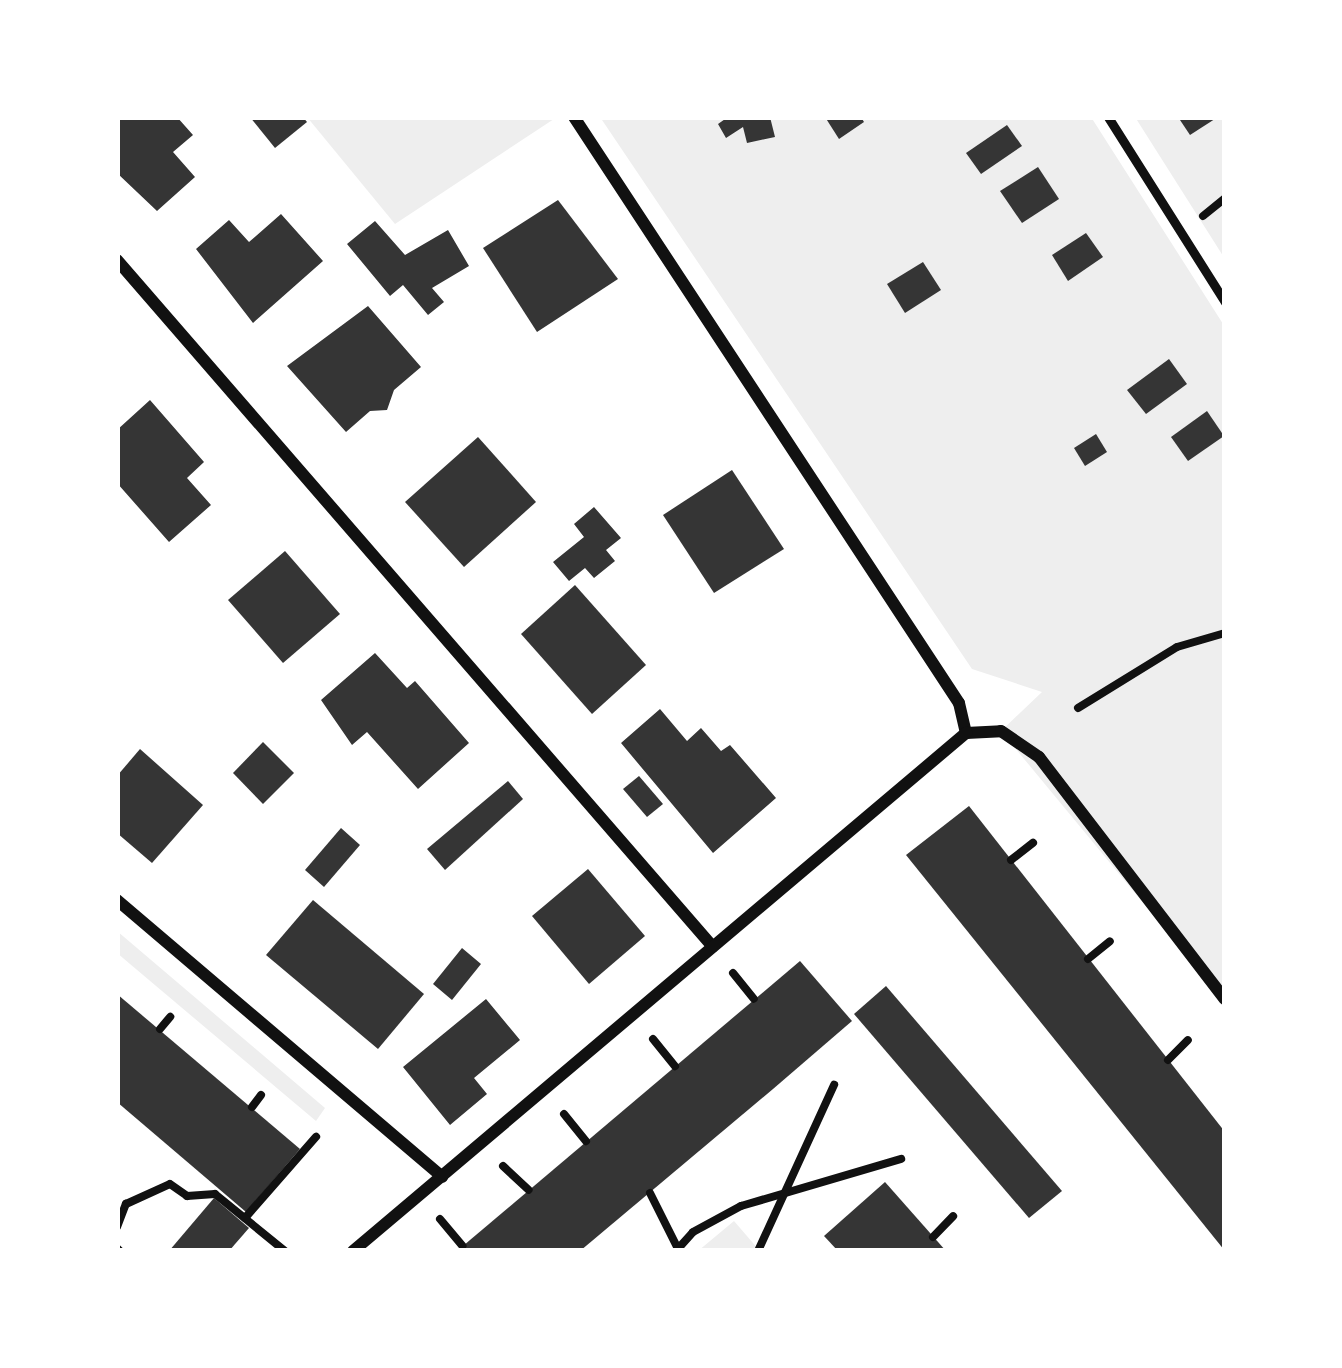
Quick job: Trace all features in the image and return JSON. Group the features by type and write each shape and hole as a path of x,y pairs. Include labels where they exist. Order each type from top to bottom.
{"street":[{"path":"574,117 958,703 966,733"},
{"path":"117,260 713,947"},
{"path":"353,1251 966,733 1001,731 1040,757 1225,999"},
{"path":"117,900 442,1177"}],"lane":[{"path":"1108,117 1225,302"}],"path":[{"path":"1078,708 1177,646 1225,633"},
{"path":"1011,860 1033,843"},
{"path":"1088,959 1110,941"},
{"path":"733,973 754,999"},
{"path":"160,1029 170,1017"},
{"path":"653,1039 675,1066"},
{"path":"1168,1060 1188,1040"},
{"path":"758,1251 834,1085"},
{"path":"252,1107 261,1094"},
{"path":"564,1114 586,1141"},
{"path":"245,1218 316,1137"},
{"path":"650,1193 677,1250 725,1214 789,1189 902,1159"},
{"path":"503,1166 529,1190"},
{"path":"117,1227 126,1204 170,1184 187,1196 215,1194 285,1251"},
{"path":"117,1196 126,1204"},
{"path":"933,1237 953,1216"},
{"path":"440,1219 464,1246"}],"shaded area":[{"path":"307,117 557,117 395,224"},
{"path":"600,117 1091,117 1225,327 1225,1002 1001,731 1042,692 972,669"},
{"path":"1135,117 1225,117 1225,259"},
{"path":"117,931 325,1108 316,1121 117,953"},
{"path":"734,1221 759,1250 698,1251"}],"building":[{"path":"117,117 177,117 193,135 173,152 195,177 157,211 117,173"},
{"path":"250,117 303,117 307,122 275,148"},
{"path":"728,117 770,117 775,137 747,143 743,127 726,138 718,124"},
{"path":"825,117 861,117 864,122 839,139"},
{"path":"1178,117 1218,117 1190,135"},
{"path":"1007,125 1022,146 981,174 966,153"},
{"path":"1038,167 1059,199 1022,223 1000,191"},
{"path":"558,200 618,279 537,332 483,248"},
{"path":"281,214 323,261 253,323 196,249 229,220 249,242"},
{"path":"375,221 405,255 448,230 469,266 432,288 444,302 428,315 403,285 390,296 347,244"},
{"path":"1086,233 1103,257 1068,281 1052,255"},
{"path":"923,262 941,290 905,313 887,284"},
{"path":"368,306 421,367 394,390 387,410 370,411 346,432 287,366"},
{"path":"1169,359 1187,384 1146,414 1127,390"},
{"path":"150,400 204,462 187,478 211,505 169,542 117,483 117,430"},
{"path":"1207,411 1224,436 1188,461 1171,437"},
{"path":"1096,434 1107,452 1085,466 1074,448"},
{"path":"478,437 536,502 464,567 405,502"},
{"path":"732,470 784,549 714,593 663,515"},
{"path":"594,507 621,538 606,550 615,561 594,578 585,568 569,581 553,562 584,537 574,524"},
{"path":"285,551 340,614 283,663 228,600"},
{"path":"575,585 646,665 592,714 521,634"},
{"path":"375,653 407,688 415,681 469,743 418,789 367,732 352,745 321,700"},
{"path":"660,709 687,741 701,728 721,751 730,745 776,798 713,853 621,743"},
{"path":"263,742 294,773 263,804 233,773"},
{"path":"140,749 203,805 152,863 117,833 117,776"},
{"path":"639,776 663,804 647,817 623,789"},
{"path":"508,781 523,799 445,870 427,849"},
{"path":"969,806 1225,1132 1225,1251 906,855"},
{"path":"341,828 360,845 324,887 305,870"},
{"path":"588,869 645,936 589,984 532,916"},
{"path":"313,900 424,994 378,1049 266,955"},
{"path":"462,948 481,964 452,1000 433,984"},
{"path":"800,961 852,1021 773,1089 580,1251 457,1251"},
{"path":"886,986 1062,1191 1029,1218 854,1014"},
{"path":"117,994 300,1149 246,1212 117,1102"},
{"path":"486,999 520,1040 474,1078 487,1094 450,1125 403,1067"},
{"path":"885,1182 946,1251 838,1251 824,1236"},
{"path":"214,1198 249,1228 229,1251 169,1251"}]}
